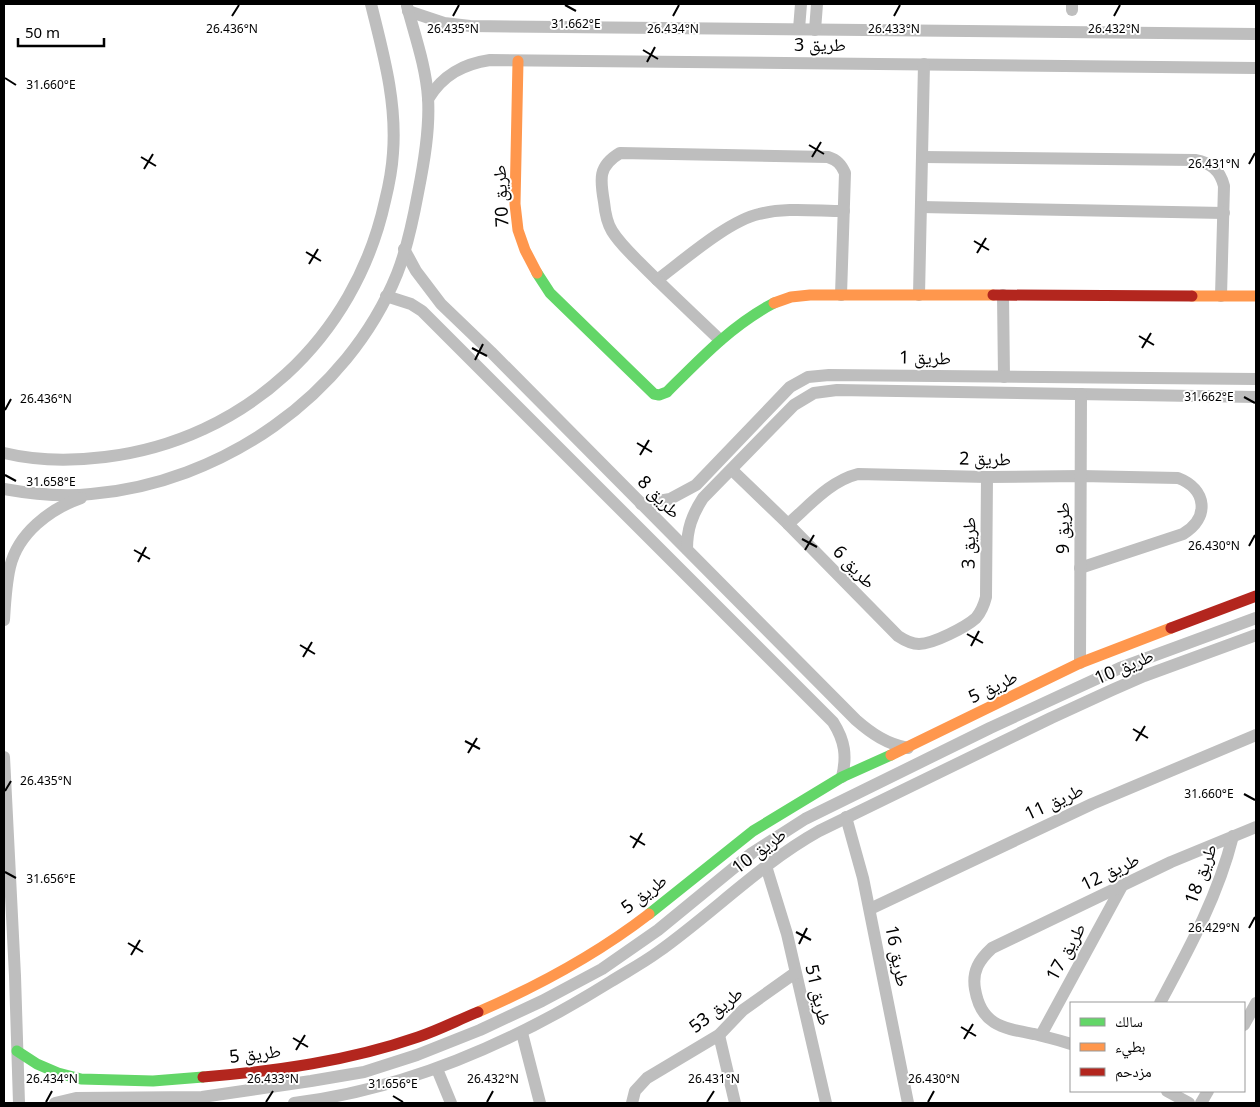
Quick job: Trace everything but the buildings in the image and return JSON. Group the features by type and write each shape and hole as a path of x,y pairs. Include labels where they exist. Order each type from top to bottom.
{"street":[{"path":"4,453 44,459 86,460 128,454 168,444 208,428 244,407 278,382 309,353 337,316 352,292 368,258 380,223 388,186 393,154 394,130 392,90 371,4"},
{"path":"799,29 801,4"},
{"path":"815,30 817,4"},
{"path":"4,489 48,494 90,495 127,490 164,481 200,468 226,456 296,410 341,366 360,340 397,274 422,175 428,98 419,50 407,8"},
{"name":"طريق 3","path":"407,8 444,23 470,26 1256,34"},
{"name":"طريق 3","path":"428,98 444,79 466,66 490,60 1256,68"},
{"name":"طريق 70","path":"518,60 515,204 518,230 535,270 550,293 654,394 659,395 667,392 720,340"},
{"path":"919,295 924,64"},
{"path":"841,295 845,173 840,164 828,157 620,153 605,165 600,183 611,230 622,245 720,340 764,307 779,300 792,297 841,295 1256,296"},
{"path":"922,157 1194,160 1213,166 1224,186 1221,296"},
{"path":"921,207 1224,213"},
{"path":"657,280 727,228 758,214 775,211 844,211"},
{"name":"طريق 8","path":"404,249 416,271 441,304 856,720 880,739 894,746 908,748"},
{"path":"1003,295 1004,376"},
{"name":"طريق 8","path":"386,296 411,304 427,315 832,722 840,734 845,748 846,763 842,778"},
{"name":"طريق 1","path":"641,504 670,499 696,485 790,387 808,377 818,375 1004,376 1256,380"},
{"name":"طريق 1","path":"686,549 690,522 703,498 794,405 814,393 825,391 1256,397"},
{"name":"طريق 9","path":"1080,663 1081,394"},
{"name":"طريق 6","path":"732,470 898,636 912,643"},
{"name":"طريق 2","path":"788,524 833,484 858,474 1178,478 1188,482 1196,489 1202,509 1198,520 1192,528 1183,534 1080,568"},
{"name":"طريق 3","path":"912,643 927,643 969,624 983,608 986,597 988,477"},
{"path":"4,620 10,565 20,545 33,527 49,513 68,502 90,495"},
{"name":"طريق 5","path":"17,1051 37,1064 58,1073 81,1079 153,1081 243,1074 307,1065 364,1053 410,1040 467,1018 524,992 581,960 643,918 776,816 842,778 908,748 1080,663 1256,596"},
{"name":"طريق 5","path":"55,1103 76,1098 128,1100 202,1097 364,1072 418,1055 480,1030 542,1001 595,973 658,930 752,853 805,819 893,775 1128,665 1256,618"},
{"name":"طريق 10","path":"294,1103 322,1102 437,1069 522,1032 588,996 658,952 766,866 798,843 846,817 1112,690 1144,676 1256,635"},
{"name":"طريق 11","path":"870,909 1092,804 1256,735"},
{"path":"4,757 9,976 17,1051 19,1103"},
{"name":"طريق 16","path":"846,817 856,847 870,909 908,1103"},
{"name":"طريق 12","path":"1041,1036 999,1026 985,1015 980,1008 974,974 984,956 992,948 1171,862 1256,827"},
{"name":"طريق 18","path":"1161,1002 1188,952 1216,892 1233,836"},
{"path":"744,839 752,853"},
{"name":"طريق 51","path":"766,866 777,899 826,1103"},
{"name":"طريق 17","path":"1041,1036 1122,886"},
{"name":"طريق 53","path":"634,1097 647,1078 719,1035 743,1010 795,973"},
{"path":"1245,1023 1256,1003"},
{"path":"522,1032 540,1103"},
{"path":"719,1035 735,1103"},
{"path":"1041,1036 1070,1044"},
{"path":"437,1069 451,1103"},
{"path":"1169,1092 1189,1103"},
{"path":"1201,1103 1207,1092"}],"traffic: fast":[{"path":"537,273 550,293 654,394 659,395 667,392 730,332 774,303"},
{"path":"649,914 753,831 842,777 891,755"},
{"path":"17,1051 37,1064 58,1073 81,1079 153,1081 203,1077"}],"traffic: slow":[{"path":"518,61 515,204 518,230 525,250 537,273"},
{"path":"774,303 791,297 810,295 993,295"},
{"path":"1192,296 1256,296"},
{"path":"891,755 1080,663 1171,628"},
{"path":"478,1012 523,991 588,956 649,914"}],"traffic: jam":[{"path":"993,295 1192,296"},
{"path":"1171,628 1256,596"},
{"path":"203,1077 258,1072 366,1053 426,1034 478,1012"}]}
